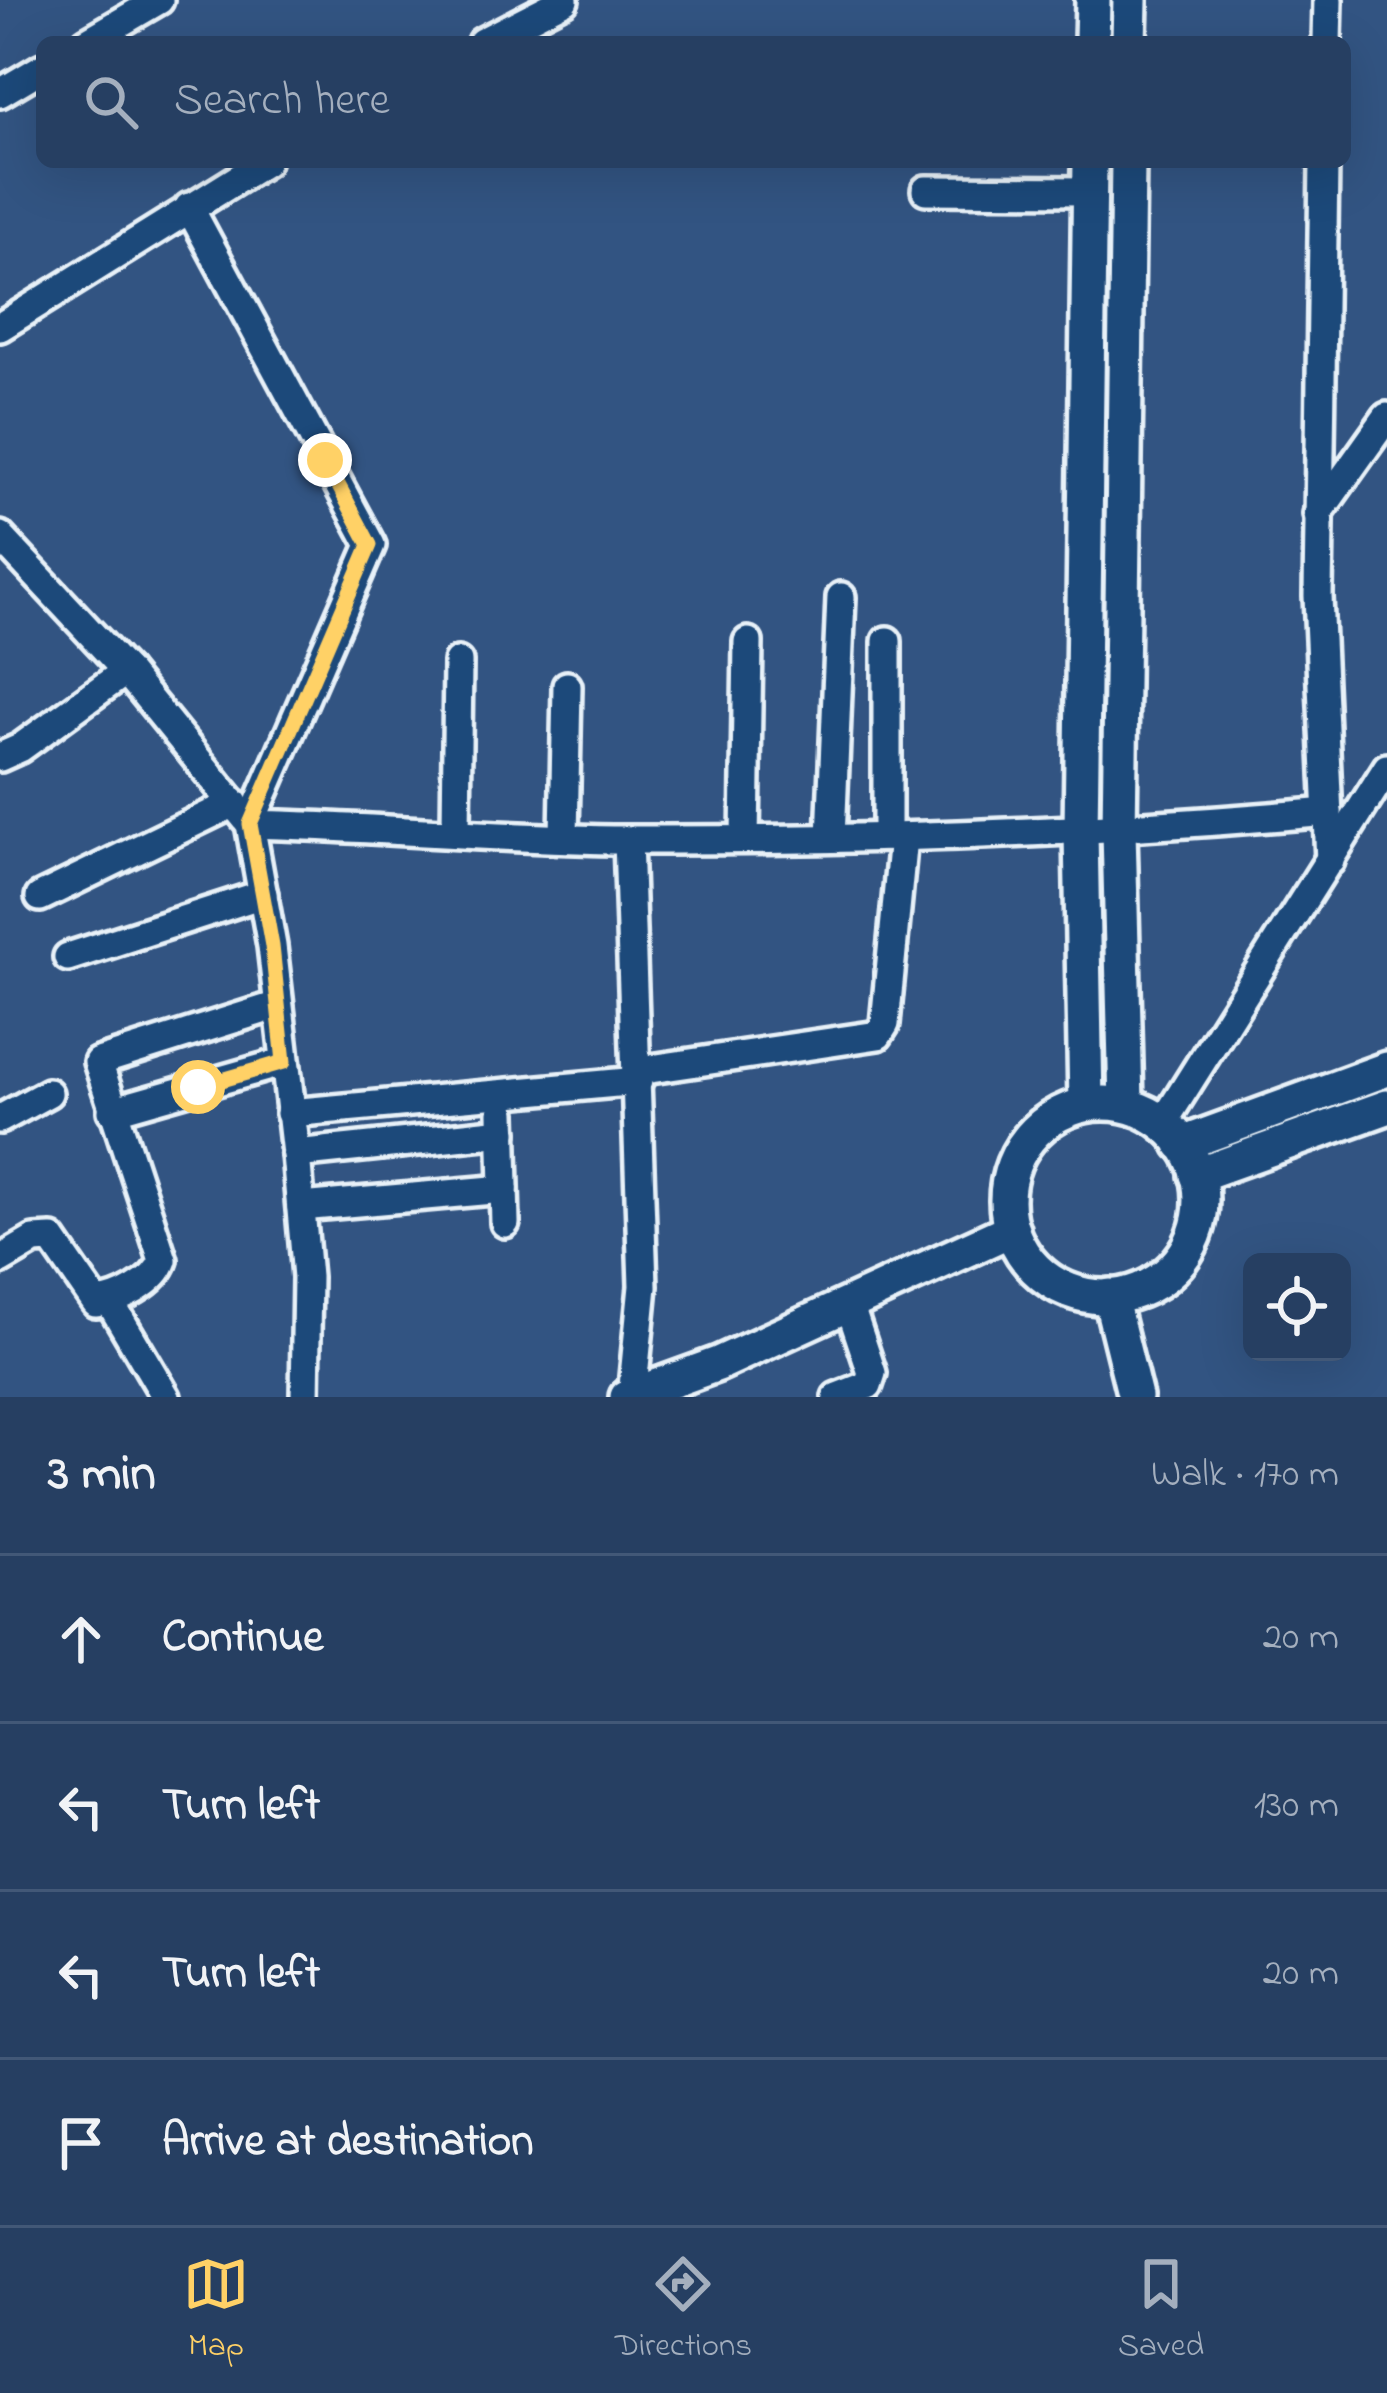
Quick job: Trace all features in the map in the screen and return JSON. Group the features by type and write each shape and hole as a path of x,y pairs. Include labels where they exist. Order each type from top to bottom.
{"street":[{"path":"97,36 159,0"},
{"path":"494,36 564,0"},
{"path":"1092,36 1093,0"},
{"path":"1129,36 1130,0"},
{"path":"1327,36 1328,0"},
{"path":"0,93 36,72"},
{"path":"0,327 255,168"},
{"path":"1126,1104 1119,831 1128,168"},
{"path":"1324,168 1318,514 1330,862"},
{"path":"926,190 1090,177 1082,832 1086,1104"},
{"path":"189,207 370,545 242,813"},
{"path":"1318,514 1387,417"},
{"path":"0,536 11,563 126,671 242,813 263,893 296,1154 307,1277 304,1397"},
{"path":"831,838 841,597"},
{"path":"290,1113 638,1076 878,1035 885,1024 895,837 887,641"},
{"path":"745,839 748,642"},
{"path":"456,830 458,662"},
{"path":"0,757 20,748 126,671"},
{"path":"564,836 567,686"},
{"path":"1172,1134 1387,768"},
{"path":"40,897 242,813 628,840 1119,831 1328,812"},
{"path":"628,840 643,1286 630,1396 718,1364 1012,1229"},
{"path":"68,957 263,893"},
{"path":"0,1260 34,1240 52,1239 96,1304 110,1302 153,1276 163,1260 96,1068 105,1056 278,1005"},
{"path":"112,1111 284,1062"},
{"path":"1172,1134 1387,1069"},
{"path":"0,1119 48,1094"},
{"path":"501,1094 506,1223"},
{"path":"1086,1104 1126,1104 1172,1134 1197,1175 1202,1198 1196,1231 1181,1260 1157,1282 1110,1296 1062,1288 1034,1269 1012,1229 1008,1180 1019,1151 1038,1126 1086,1104"},
{"path":"1197,1175 1387,1107"},
{"path":"296,1154 502,1132"},
{"path":"301,1207 505,1189"},
{"path":"1110,1296 1126,1396"},
{"path":"110,1302 166,1397"},
{"path":"837,1397 868,1385 872,1373 849,1304"}],"route":[{"path":"198,1087 284,1062 272,946 250,824 370,545 325,460"}]}
